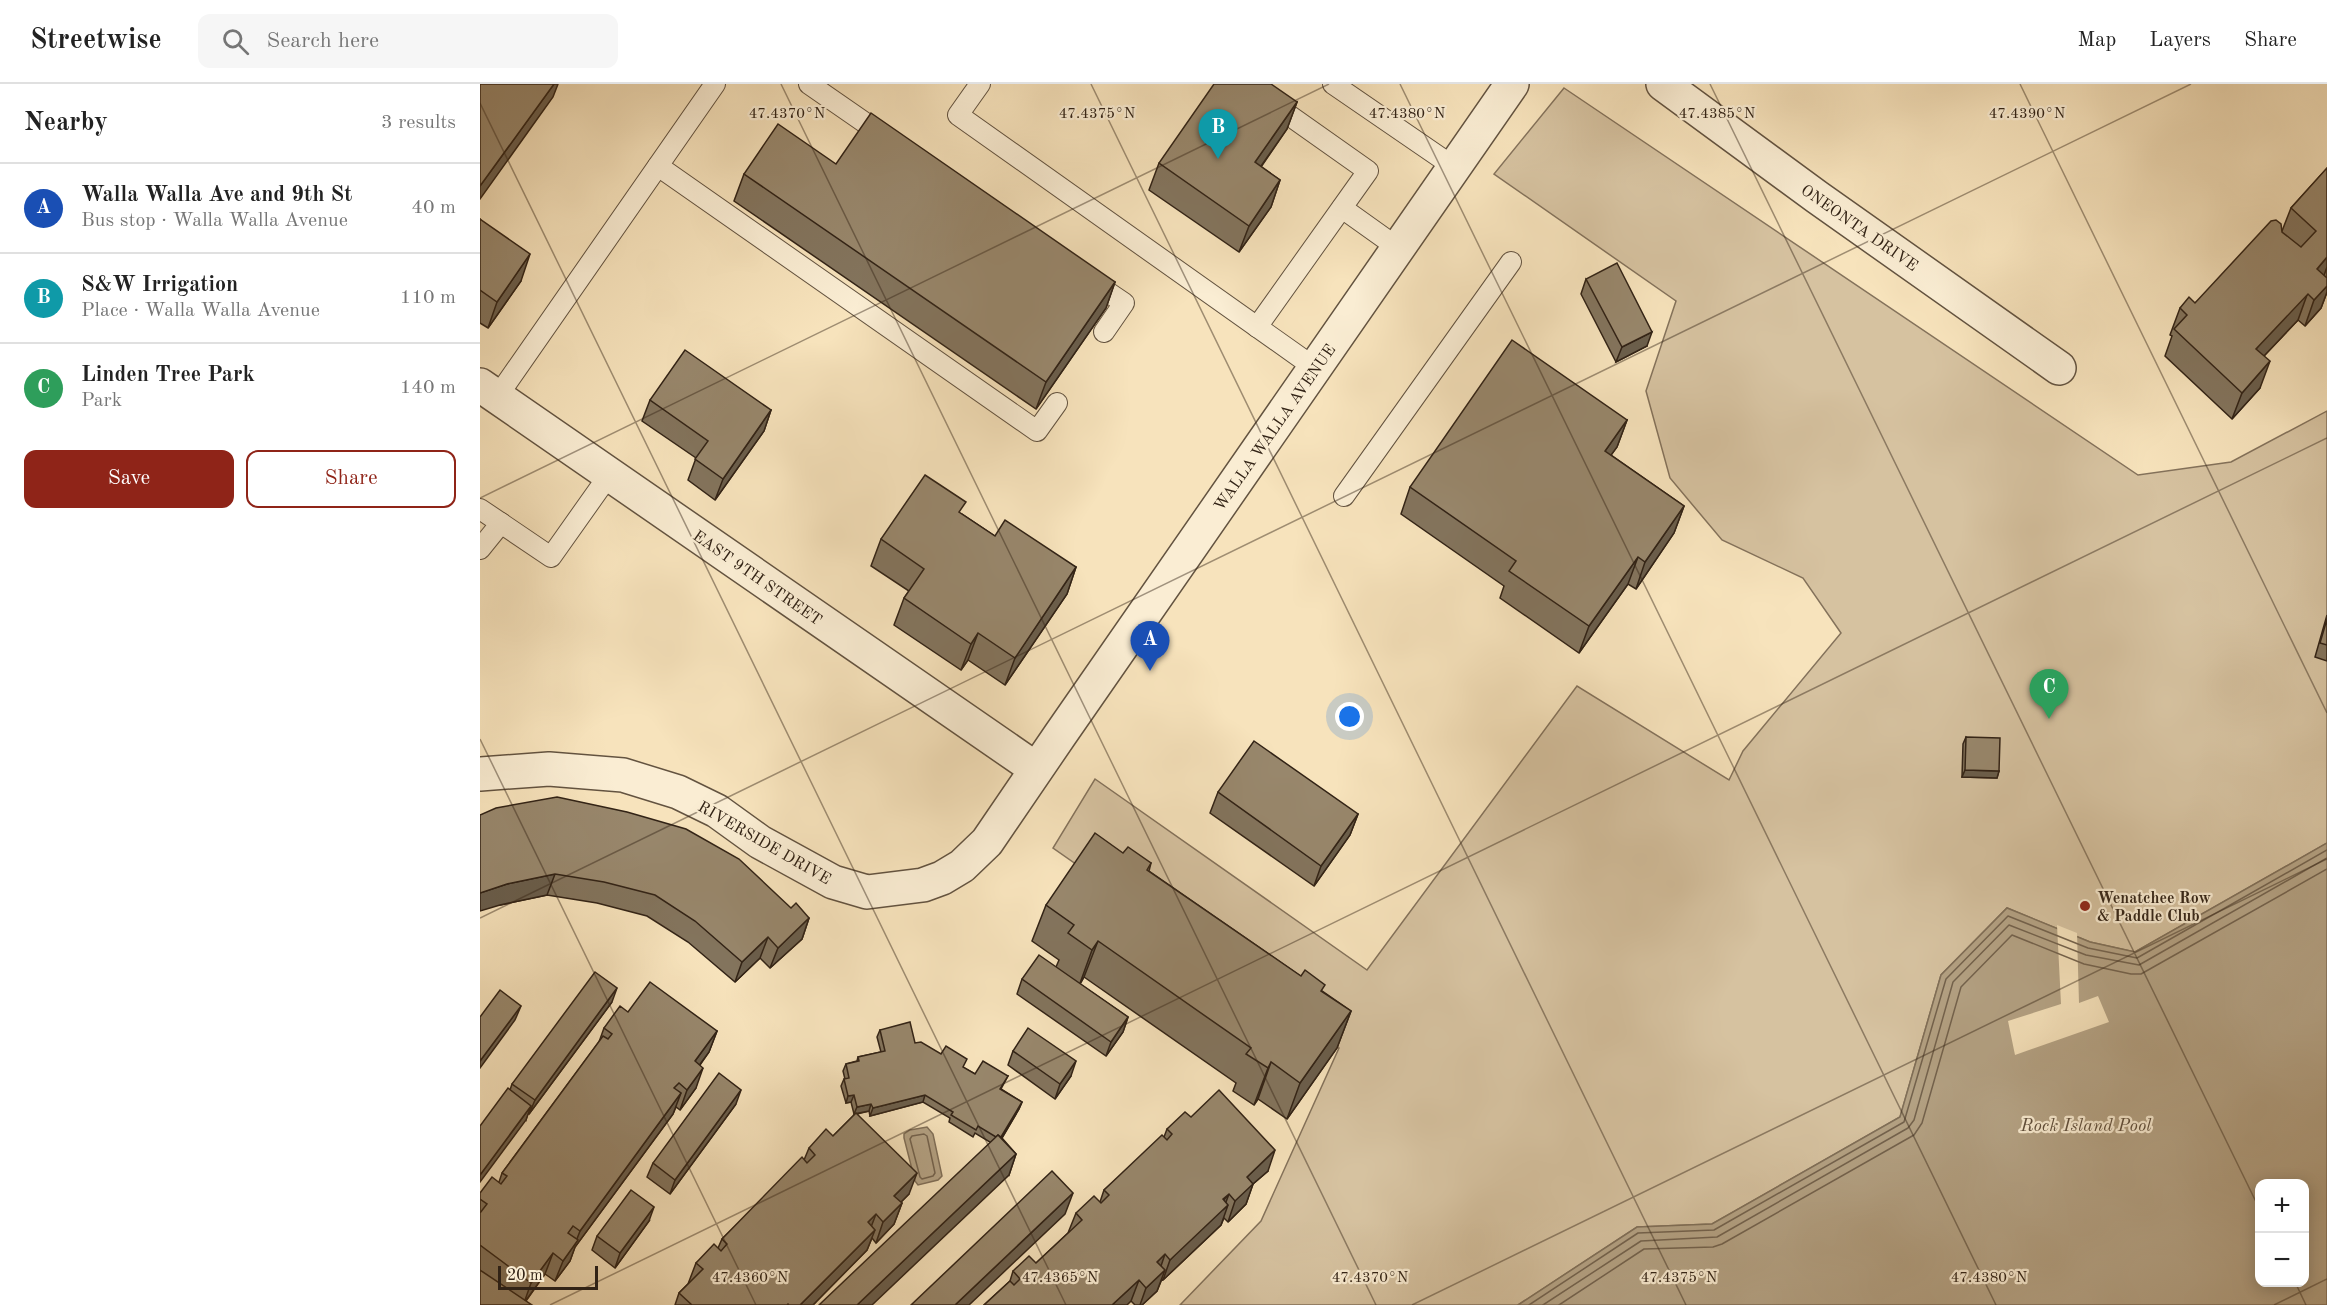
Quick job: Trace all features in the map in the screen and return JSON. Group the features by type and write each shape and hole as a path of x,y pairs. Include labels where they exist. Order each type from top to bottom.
{"street":[{"name":"WALLA WALLA AVENUE","path":"1036,769 1512,84"},
{"name":"ONEONTA DRIVE","path":"1663,84 1826,204 2060,368"},
{"name":"EAST 9TH STREET","path":"488,391 1036,769"},
{"name":"RIVERSIDE DRIVE","path":"480,774 549,769 623,776 678,792 707,806 760,843 833,882 867,892 898,890 923,885 942,878 962,866 987,842 1036,769"}],"lane":[{"path":"488,391 658,166 714,84"},
{"path":"809,84 897,146"},
{"path":"980,84 958,115 1315,368"},
{"path":"1245,84 1368,171 1257,327"},
{"path":"1333,84 1454,167"},
{"path":"658,166 1037,431 1057,403"},
{"path":"1342,208 1398,248"},
{"path":"1344,496 1511,262"},
{"path":"1075,269 1124,303 1104,332"},
{"path":"480,509 551,557 609,474"},
{"path":"480,549 501,523"}],"shaded area":[{"path":"1564,88 2138,475 2231,462 2327,411 2327,843 2135,952 2090,942 2007,908 1941,975 1900,1117 1712,1224 1637,1227 1518,1305 1180,1305 1261,1221 1339,1048 1053,848 1095,779 1367,970 1577,686 1729,780 1743,751 1841,633 1803,578 1722,540 1670,478 1646,391 1676,301 1494,174"}],"water":[{"name":"Rock Island Pool","path":"2327,843 2327,1305 1518,1305 1637,1227 1712,1224 1900,1117 1941,975 2007,908 2090,942 2135,952"},
{"path":"927,1127 933,1134 942,1176 938,1180 918,1185 915,1181 904,1134 910,1130"}],"pier":[{"path":"2057,925 2077,933 2079,1003 2098,996 2109,1022 2015,1055 2008,1021 2061,1004"}],"building":[{"path":"480,84 554,84 480,186"},
{"path":"1214,84 1271,84 1297,102 1255,162 1280,180 1249,226 1159,163"},
{"path":"871,113 1115,282 1046,382 744,174 778,124 836,164"},
{"path":"2327,168 2327,257 2317,269 2327,278 2327,286 2314,300 2308,294 2256,349 2270,361 2242,393 2174,329 2187,315 2180,308 2189,297 2195,303 2271,221 2276,220 2281,224 2282,232 2301,247 2316,231 2291,208"},
{"path":"480,219 530,254 497,302 480,290"},
{"path":"1617,263 1652,332 1622,347 1586,279"},
{"path":"1512,340 1627,420 1605,451 1684,506 1645,562 1638,557 1589,626 1509,571 1516,561 1410,487"},
{"path":"685,350 771,410 723,479 695,459 708,441 650,400"},
{"path":"925,475 966,502 959,512 995,536 1005,520 1076,567 1015,658 978,633 971,644 904,598 924,569 881,539"},
{"path":"2327,619 2327,645 2320,643"},
{"path":"1966,737 2000,738 1999,771 1965,770"},
{"path":"1254,741 1358,814 1321,866 1218,792"},
{"path":"557,797 627,812 686,829 739,859 791,908 796,903 809,918 778,948 768,937 742,962 695,921 655,895 604,882 555,874 507,884 480,893 480,815 496,808"},
{"path":"1095,833 1123,853 1128,847 1151,863 1147,870 1301,976 1305,970 1325,985 1321,991 1351,1011 1300,1083 1271,1062 1268,1068 1246,1054 1251,1048 1098,941 1092,950 1068,933 1074,925 1046,905"},
{"path":"1039,955 1128,1017 1111,1042 1022,979"},
{"path":"595,972 617,988 535,1100 512,1084"},
{"path":"650,982 717,1031 695,1061 703,1068 687,1090 679,1083 674,1088 681,1093 580,1231 573,1226 568,1233 578,1240 563,1261 553,1253 531,1283 480,1245 480,1213 487,1204 480,1199 480,1193 492,1177 501,1184 507,1176 502,1173 603,1036 608,1039 612,1034 604,1028 620,1006 628,1012"},
{"path":"500,990 521,1006 480,1061 480,1017"},
{"path":"910,1022 915,1043 921,1042 941,1054 946,1046 967,1059 963,1067 975,1074 983,1061 1008,1076 1000,1089 1022,1102 1001,1137 998,1135 996,1137 978,1126 976,1130 951,1115 953,1112 925,1095 873,1108 871,1104 857,1107 854,1095 848,1096 844,1079 849,1078 846,1064 859,1061 858,1057 885,1051 880,1030"},
{"path":"1028,1028 1076,1061 1060,1084 1013,1051"},
{"path":"719,1073 741,1090 675,1180 653,1163"},
{"path":"508,1088 531,1106 480,1175 480,1126"},
{"path":"1219,1090 1275,1150 1247,1177 1253,1184 1235,1201 1229,1194 1223,1199 1228,1205 1170,1260 1165,1254 1157,1262 1165,1270 1146,1288 1139,1280 1112,1305 984,1305 1010,1281 1014,1285 1020,1279 1013,1271 1029,1256 1036,1263 1082,1220 1076,1213 1094,1196 1101,1203 1109,1195 1104,1190 1162,1135 1167,1140 1172,1134 1167,1129 1185,1112 1191,1117"},
{"path":"856,1113 917,1173 894,1196 902,1203 883,1222 876,1214 868,1222 875,1230 800,1305 692,1305 679,1293 703,1269 696,1263 714,1244 721,1251 727,1244 722,1239 802,1157 807,1163 815,1155 809,1148 826,1129 833,1136"},
{"path":"998,1135 1016,1154 857,1305 819,1305"},
{"path":"1052,1171 1073,1193 955,1305 911,1305"},
{"path":"631,1190 654,1207 620,1253 597,1236"},
{"path":"480,1270 532,1305 480,1305"}],"place":[{"name":"S&W Irrigation","path":"1218,159"},
{"name":"Walla Walla Ave and 9th St","path":"1150,671"},
{"name":"Linden Tree Park","path":"2049,719"},
{"name":"Wenatchee Row & Paddle Club","path":"2085,906"}]}
